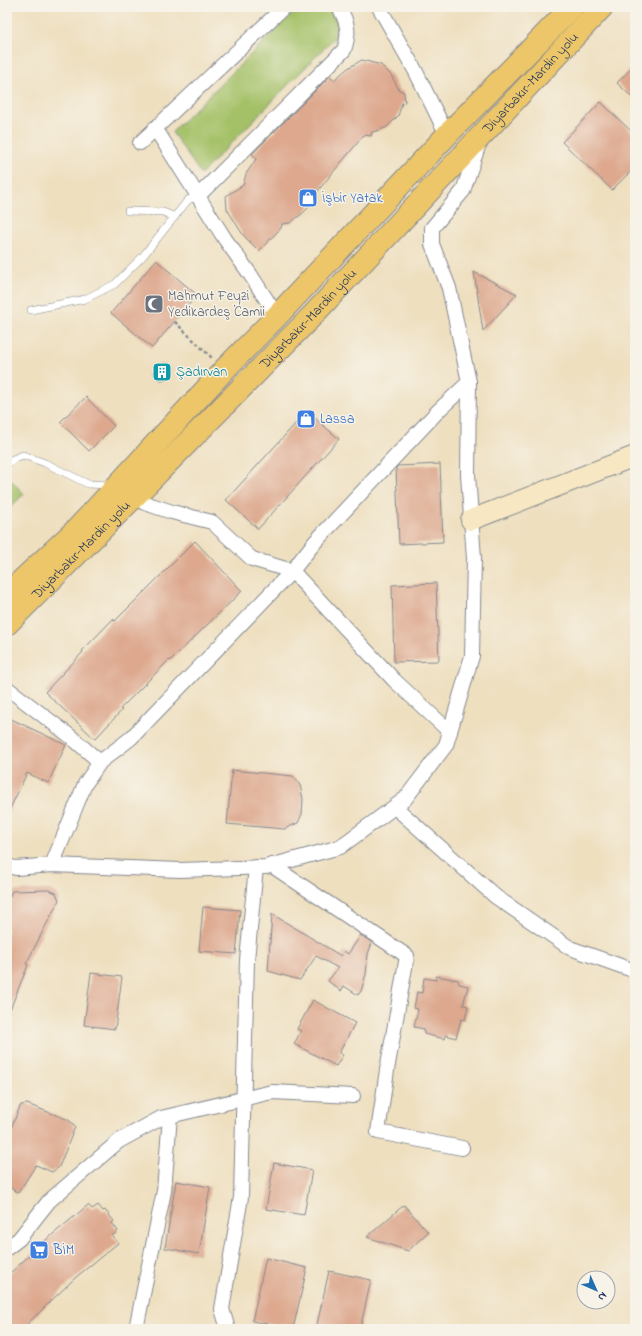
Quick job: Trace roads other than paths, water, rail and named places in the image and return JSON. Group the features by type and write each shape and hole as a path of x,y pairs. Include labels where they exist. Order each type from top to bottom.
{"highway":[{"name":"Diyarbakır-Mardin yolu","path":"7,624 126,491 224,370 277,316 447,135 572,7"},
{"name":"Diyarbakır-Mardin yolu","path":"7,594 78,528 126,491 311,317 602,7"}],"street":[{"path":"140,143 284,7"},
{"path":"198,196 344,50 348,39 346,18 339,7"},
{"path":"380,7 416,72 447,135"},
{"path":"155,128 277,316"},
{"path":"7,866 16,868 52,865 180,870 256,867 271,865 340,847 405,799 446,745 472,656 474,558 468,475 469,382 449,288 432,244 432,228 463,191 483,134"},
{"path":"52,865 85,784 100,762 131,738 292,571 320,537 434,416 469,382"},
{"path":"471,520 635,456"},
{"path":"126,491 145,503 172,512 212,522 252,559 292,571 394,680 450,732"},
{"path":"7,688 70,736 100,762"},
{"path":"395,807 496,897 570,948 635,970"},
{"path":"271,865 407,956 378,1132 462,1148"},
{"path":"228,1329 222,1309 241,1197 247,960 256,867"},
{"path":"7,1248 19,1238 49,1201 119,1141 161,1118 272,1092 353,1096"},
{"path":"136,1329 164,1191 170,1116"}],"lane":[{"path":"31,310 85,299 115,284 142,256 188,200 198,196"},
{"path":"128,211 163,212 175,217"},
{"path":"7,464 13,459 23,455 45,463 88,484 126,491"}],"place":[{"name":"İşbir Yatak","path":"308,198"},
{"name":"Mahmut Feyzi Yedikardeş Camii","path":"154,304"},
{"name":"Şadırvan","path":"162,372"},
{"name":"Lassa","path":"306,419"},
{"name":"BİM","path":"39,1250"}]}
